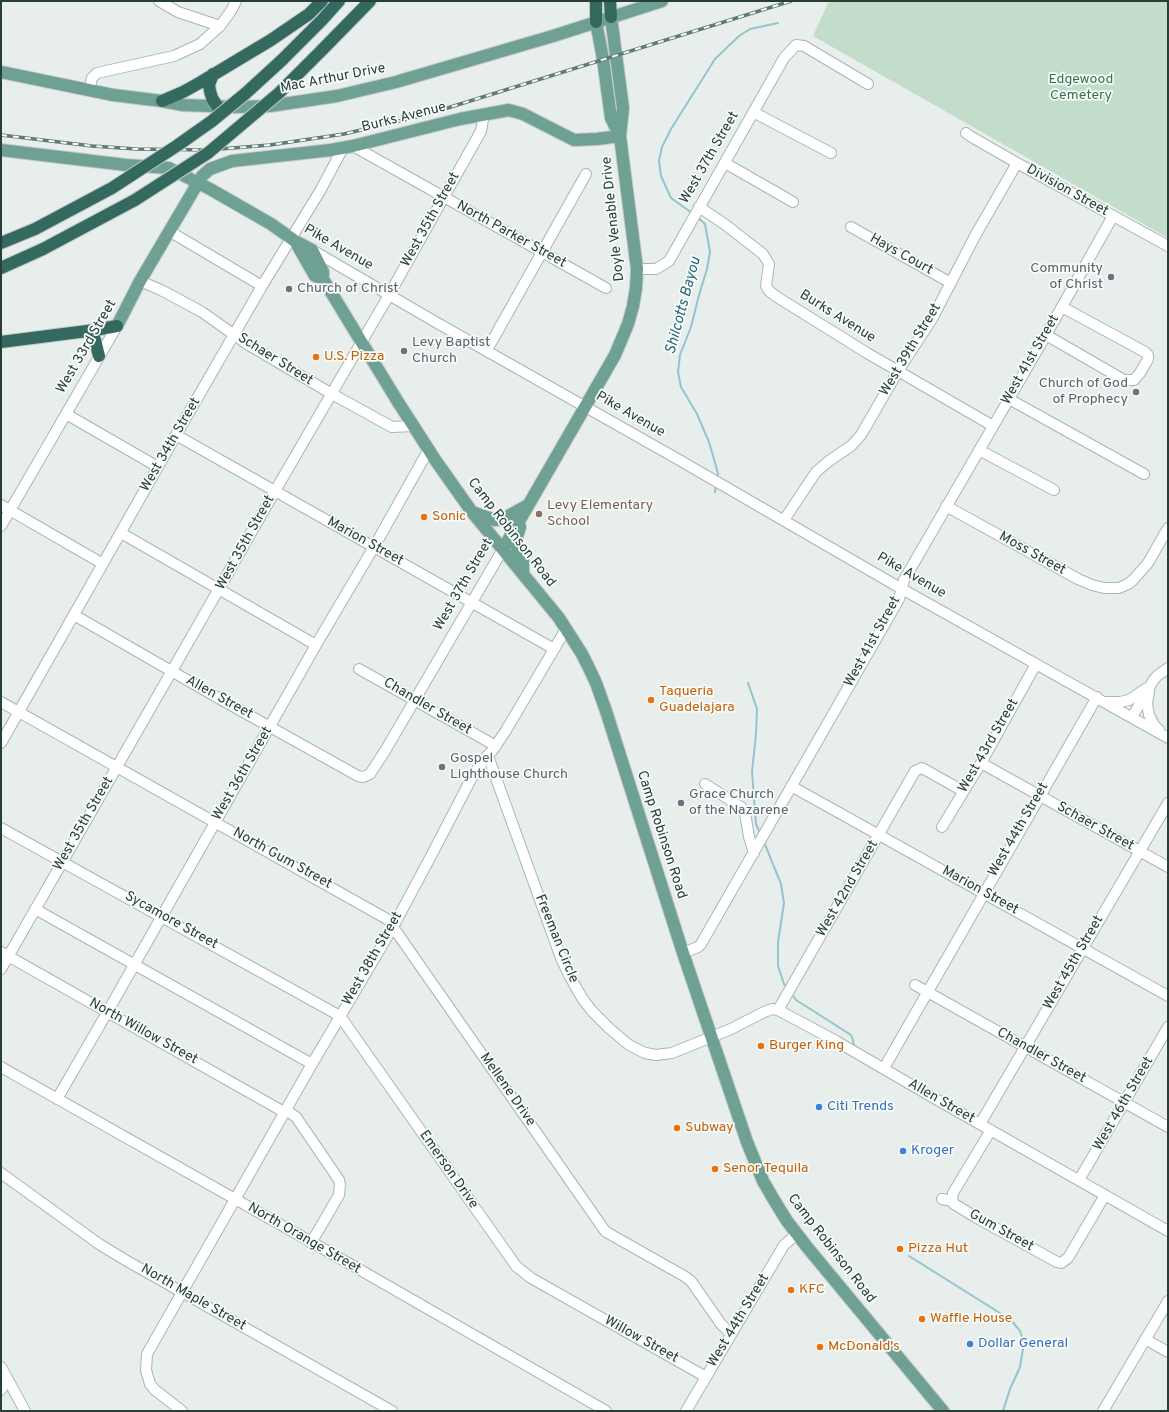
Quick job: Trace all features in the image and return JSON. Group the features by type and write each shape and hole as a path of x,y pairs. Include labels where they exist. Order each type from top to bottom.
{"highway":[{"path":"162,101 183,92 286,30 309,14 322,1"},
{"path":"1,243 35,229 112,188 212,121 246,93 282,60 339,1"},
{"path":"1,268 43,249 135,200 208,153 279,93 322,51 369,1"},
{"path":"596,1 596,22"},
{"path":"610,1 611,17"},
{"path":"213,74 209,85 212,98 217,106"},
{"path":"1,342 117,326"},
{"path":"89,331 95,340 99,356"}],"main road":[{"name":"Mac Arthur Drive","path":"1,72 113,95 183,105 236,107 270,106 357,92 396,82 553,36 659,2"},
{"name":"Doyle Venable Drive","path":"585,407 622,340 633,306 636,288 637,269 620,136 623,108 611,17"},
{"name":"Doyle Venable Drive","path":"596,22 603,59 611,118 620,136"},
{"name":"Burks Avenue","path":"198,183 207,171 232,161 348,147 460,119 509,110 574,140 620,136"},
{"name":"Pike Avenue","path":"1,150 126,165 169,168 271,224 293,240 312,250"},
{"path":"169,168 232,161"},
{"name":"West 33rd Street","path":"117,326 140,281 198,183"},
{"name":"Camp Robinson Road","path":"293,240 315,276 323,279"},
{"name":"Camp Robinson Road","path":"312,250 323,272 323,279 429,449 472,512 523,573 566,629 582,654 601,696 683,953 754,1160 774,1200 797,1234 943,1411"},
{"name":"West 37th Street","path":"503,548 585,407"},
{"path":"472,512 494,520 502,519 528,505"},
{"path":"521,516 520,532 516,539 516,545 523,558 523,573"}],"street":[{"path":"158,1 178,12 220,26"},
{"path":"89,90 92,78 97,73 182,53 200,44 220,26 236,1"},
{"name":"West 37th Street","path":"637,269 656,269 669,261 784,58 791,50 798,45 804,46 868,84"},
{"path":"753,112 830,153"},
{"name":"West 35th Street","path":"1,969 5,954 35,909 275,490 389,295 481,132 484,114"},
{"name":"Division Street","path":"966,133 1017,163 1168,246"},
{"name":"North Parker Street","path":"348,147 443,197 606,288"},
{"name":"West 34th Street","path":"1,743 262,286 293,240 320,191 348,147"},
{"path":"725,162 793,202"},
{"name":"West 39th Street","path":"784,520 816,472 851,446 861,435 898,371 932,318 975,236 1017,163"},
{"path":"486,350 586,174"},
{"name":"Burks Avenue","path":"698,208 723,223 764,254 769,264 766,286 769,291 777,297 861,349 993,426"},
{"name":"West 41st Street","path":"683,953 698,947 701,944 756,850 899,599 904,580 1113,216"},
{"name":"Hays Court","path":"851,227 950,283"},
{"path":"169,231 262,286"},
{"name":"Pike Avenue","path":"312,250 724,485 902,589 1166,736"},
{"name":"Schaer Street","path":"140,281 161,290 202,312 247,344 392,427 414,426"},
{"path":"1046,335 1124,380 1134,380 1148,359 1148,355 1145,352 1062,307"},
{"name":"West 33rd Street","path":"1,526 117,326"},
{"path":"1009,399 1144,474"},
{"path":"66,414 158,467"},
{"name":"Marion Street","path":"176,435 554,649"},
{"name":"West 36th Street","path":"57,1099 429,449"},
{"path":"979,450 1054,490"},
{"path":"1,505 103,564"},
{"name":"Moss Street","path":"946,506 1085,583 1104,588 1112,588 1128,584 1141,572 1148,563 1168,528"},
{"path":"121,533 316,645"},
{"name":"West 37th Street","path":"366,776 373,770 385,751 503,548"},
{"name":"Allen Street","path":"74,615 172,672 358,776 366,776"},
{"name":"West 38th Street","path":"182,1411 152,1387 146,1373 145,1362 147,1354 312,1064 394,925 470,781 496,746 566,629"},
{"name":"West 43rd Street","path":"942,827 981,763 1036,664"},
{"path":"1132,717 1157,676 1168,668"},
{"name":"Chandler Street","path":"359,669 496,746"},
{"path":"1107,702 1129,700 1149,688"},
{"path":"1149,688 1147,704 1149,715 1154,725 1166,736"},
{"name":"West 44th Street","path":"884,1068 926,992 1097,697"},
{"name":"North Gum Street","path":"1,702 215,822 394,925"},
{"name":"Freeman Circle","path":"488,756 561,958 572,982 592,1011 610,1030 629,1045 645,1053 662,1055 672,1053 711,1037"},
{"name":"Schaer Street","path":"981,763 1168,867"},
{"name":"West 42nd Street","path":"778,1010 915,771 920,768 924,769 963,791"},
{"path":"704,784 741,806 745,813 749,837 756,850"},
{"name":"Marion Street","path":"792,786 1168,996"},
{"name":"West 45th Street","path":"980,1124 1168,802"},
{"name":"Sycamore Street","path":"1,828 340,1016"},
{"path":"35,909 312,1064"},
{"name":"Mellene Drive","path":"394,925 605,1230 691,1281 721,1324 731,1334"},
{"name":"North Willow Street","path":"5,954 94,1006 108,1012 285,1111 293,1114 339,1180 340,1185 339,1194 311,1243"},
{"name":"Chandler Street","path":"915,985 1168,1127"},
{"path":"711,1037 731,1029 764,1012 772,1009 778,1010"},
{"name":"Allen Street","path":"778,1010 884,1068 1168,1231"},
{"name":"Emerson Drive","path":"340,1016 509,1258 528,1276 577,1304"},
{"name":"West 46th Street","path":"1079,1180 1168,1027"},
{"name":"North Orange Street","path":"1,1067 606,1411"},
{"path":"952,1201 953,1193 991,1130"},
{"name":"North Maple Street","path":"1,1173 100,1244 392,1411"},
{"name":"Gum Street","path":"942,1198 952,1201 954,1204 977,1218 1061,1263 1068,1258 1105,1195"},
{"name":"West 44th Street","path":"686,1411 784,1245 797,1234"},
{"path":"1104,1411 1168,1301"},
{"name":"Willow Street","path":"577,1304 706,1377"},
{"path":"1145,1339 1168,1352"},
{"path":"1,1366 24,1411"},
{"path":"1,1390 8,1379"}],"green space":[{"name":"Edgewood Cemetery","path":"835,1 1168,1 1168,238 813,36 828,3"}],"waterway":[{"name":"Shilcotts Bayou","path":"692,213 671,198 661,176 659,161 662,147 671,129 715,59 739,36 750,29 778,23"},
{"name":"Shilcotts Bayou","path":"697,217 705,224 710,252 707,269 691,327 680,355 678,372 681,387 697,414 709,442 718,474 717,479"},
{"name":"Shilcotts Bayou","path":"715,492 716,486"},
{"path":"748,683 757,709 752,772 756,824 760,833"},
{"path":"764,842 781,884 784,903 778,942 778,966 784,984 788,988"},
{"path":"791,993 796,1000 851,1035 854,1046"},
{"path":"909,1256 1011,1320 1020,1331 1024,1343 1020,1367 1010,1389 1003,1411"}],"railway":[{"path":"1,135 92,146 136,149 208,150 270,145 344,134 425,115 791,1"}],"place":[{"name":"Community of Christ","path":"1111,277"},
{"name":"Church of Christ","path":"289,289"},
{"name":"Levy Baptist Church","path":"404,351"},
{"name":"U.S. Pizza","path":"316,357"},
{"name":"Church of God of Prophecy","path":"1136,392"},
{"name":"Levy Elementary School","path":"539,514"},
{"name":"Sonic","path":"424,517"},
{"name":"Taqueria Guadelajara","path":"651,700"},
{"name":"Gospel Lighthouse Church","path":"442,767"},
{"name":"Grace Church of the Nazarene","path":"681,803"},
{"name":"Burger King","path":"761,1046"},
{"name":"Citi Trends","path":"819,1107"},
{"name":"Subway","path":"677,1128"},
{"name":"Kroger","path":"903,1151"},
{"name":"Senor Tequila","path":"715,1169"},
{"name":"Pizza Hut","path":"900,1249"},
{"name":"KFC","path":"791,1290"},
{"name":"Waffle House","path":"922,1319"},
{"name":"Dollar General","path":"970,1344"},
{"name":"McDonald's","path":"820,1347"}]}
